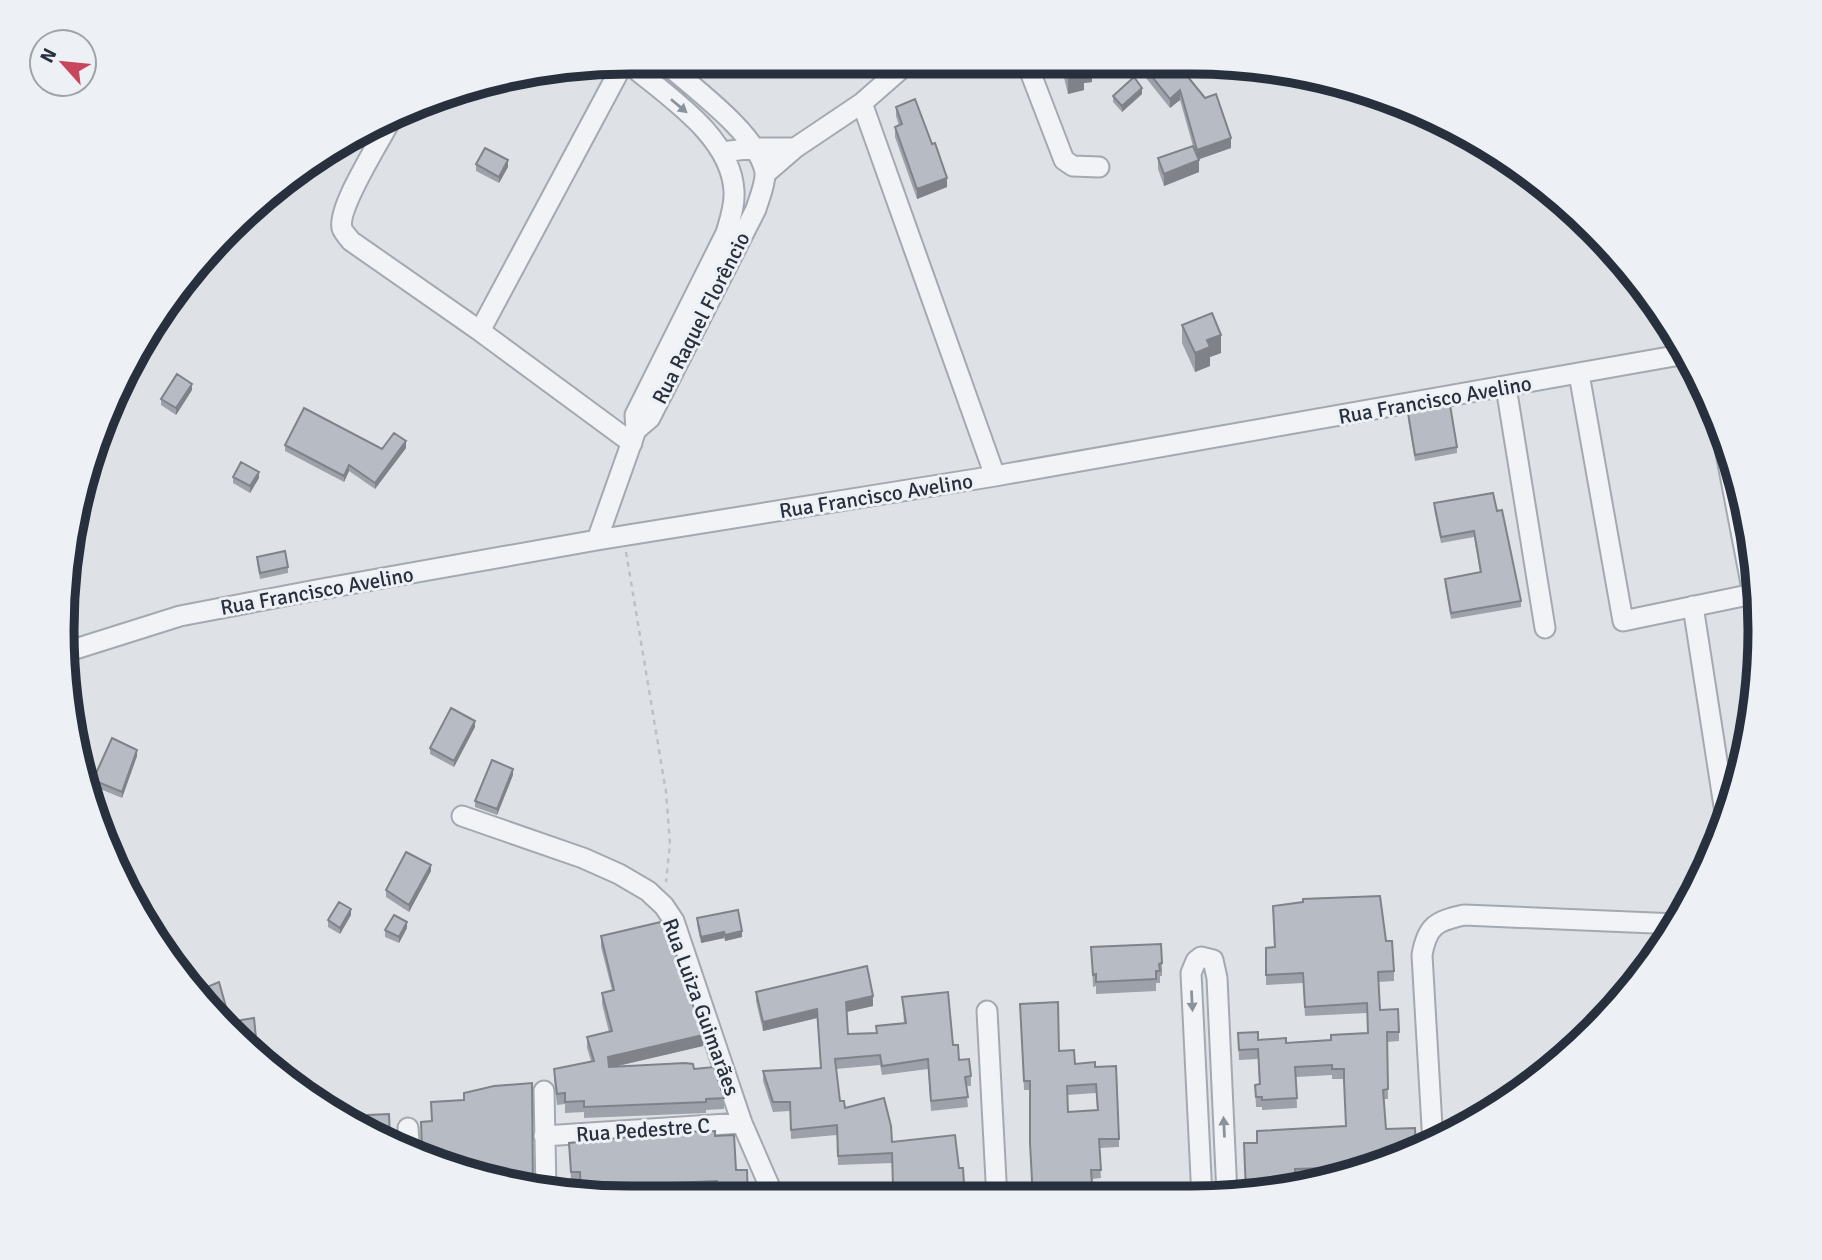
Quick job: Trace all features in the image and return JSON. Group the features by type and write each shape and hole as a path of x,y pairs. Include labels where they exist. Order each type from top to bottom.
{"street":[{"path":"480,331 619,74"},
{"name":"Rua Raquel Florêncio","path":"634,437 635,415 726,233 733,211 734,190 722,152 702,126 640,74"},
{"path":"677,74 742,132 755,148 765,174 795,148 862,103 895,74"},
{"path":"1031,74 1063,160 1073,166 1100,167"},
{"path":"862,103 995,476"},
{"path":"385,131 348,200 342,218 342,229 351,242 634,437 597,541"},
{"path":"722,152 755,148 795,148"},
{"name":"Rua Raquel Florêncio","path":"634,437 650,418 750,222 765,174"},
{"name":"Rua Francisco Avelino","path":"75,649 180,616 623,536 995,476 1676,356"},
{"path":"1579,374 1623,621 1747,595"},
{"path":"1506,387 1545,628"},
{"path":"1693,606 1723,797"},
{"name":"Rua Luiza Guimarães","path":"462,816 583,858 619,874 648,891 664,906 674,921 742,1123 769,1186"},
{"path":"1432,1132 1422,955 1429,932 1436,923 1464,915 1665,923"},
{"path":"1201,1186 1191,973 1196,961 1201,957 1213,960 1217,978 1227,1185"},
{"path":"987,1011 996,1186"},
{"path":"544,1091 546,1180"},
{"name":"Rua Pedestre C","path":"544,1136 742,1123"},
{"path":"408,1128 409,1140"}],"path":[{"path":"623,536 666,792 670,844 664,906"}],"building":[{"path":"1150,74 1186,74 1205,98 1216,94 1231,138 1197,150 1180,90 1170,99"},
{"path":"1134,77 1142,88 1122,106 1113,96"},
{"path":"915,99 947,178 917,189 895,127 902,124 896,107"},
{"path":"1193,146 1199,160 1164,174 1158,158"},
{"path":"485,148 508,160 499,177 476,164"},
{"path":"1212,313 1221,335 1207,340 1210,347 1195,353 1182,325"},
{"path":"177,374 192,384 176,408 161,399"},
{"path":"1450,405 1457,447 1415,455 1408,413"},
{"path":"304,408 382,449 394,433 406,441 375,483 349,465 344,476 285,445"},
{"path":"241,462 259,472 250,486 233,477"},
{"path":"1493,493 1497,511 1502,510 1521,601 1451,613 1445,579 1481,572 1474,531 1441,537 1434,503"},
{"path":"285,551 288,567 260,573 257,557"},
{"path":"451,708 475,721 454,761 430,748"},
{"path":"112,738 137,750 122,792 94,779"},
{"path":"492,760 513,769 497,809 475,801"},
{"path":"406,852 431,865 409,905 386,890"},
{"path":"1380,896 1386,941 1392,941 1394,971 1378,972 1380,1010 1398,1009 1399,1032 1387,1032 1388,1089 1383,1090 1386,1129 1415,1128 1416,1139 1336,1168 1295,1169 1295,1177 1246,1184 1244,1143 1257,1143 1257,1131 1346,1126 1344,1069 1332,1069 1332,1065 1295,1067 1297,1098 1262,1100 1262,1097 1256,1097 1255,1085 1260,1084 1258,1049 1239,1050 1238,1033 1258,1032 1258,1040 1286,1038 1286,1043 1331,1040 1331,1035 1368,1033 1367,1003 1305,1007 1303,973 1266,975 1266,948 1275,947 1273,906 1303,902 1303,899"},
{"path":"339,902 351,909 340,928 328,920"},
{"path":"738,910 742,931 701,937 697,918"},
{"path":"394,915 407,922 399,937 385,930"},
{"path":"665,921 703,1035 608,1057 609,1067 685,1063 693,1064 694,1069 714,1067 724,1098 706,1099 706,1102 584,1107 584,1101 565,1102 565,1093 557,1094 554,1069 594,1061 587,1037 612,1031 602,993 614,990 601,936"},
{"path":"1161,944 1162,963 1159,964 1160,971 1156,971 1156,979 1096,982 1091,947"},
{"path":"867,966 873,996 846,1002 848,1034 877,1033 876,1026 906,1023 902,997 948,992 953,1045 958,1045 959,1060 969,1059 971,1076 965,1077 968,1097 931,1101 928,1059 882,1066 880,1055 835,1059 840,1101 844,1101 845,1108 884,1098 892,1142 955,1135 964,1184 980,1183 980,1186 893,1186 892,1153 838,1156 837,1125 791,1130 790,1102 773,1102 763,1071 821,1068 817,1009 763,1022 756,992"},
{"path":"219,982 228,1014 227,1014 204,988"},
{"path":"1058,1002 1059,1051 1074,1050 1075,1064 1095,1062 1095,1067 1116,1066 1119,1139 1099,1139 1101,1170 1091,1170 1092,1186 1032,1186 1030,1081 1024,1081 1020,1004","holes":["1096,1084 1098,1110 1068,1112 1067,1086"]},
{"path":"254,1018 256,1038 252,1038 234,1021"},
{"path":"532,1083 533,1178 486,1168 422,1146 421,1122 432,1121 431,1102 464,1100 464,1093 494,1086"},
{"path":"389,1114 390,1132 368,1120 368,1115"},
{"path":"715,1131 715,1136 734,1135 736,1170 747,1170 748,1186 717,1186 717,1181 671,1183 671,1186 594,1185 581,1184 580,1172 571,1172 569,1143"}]}
